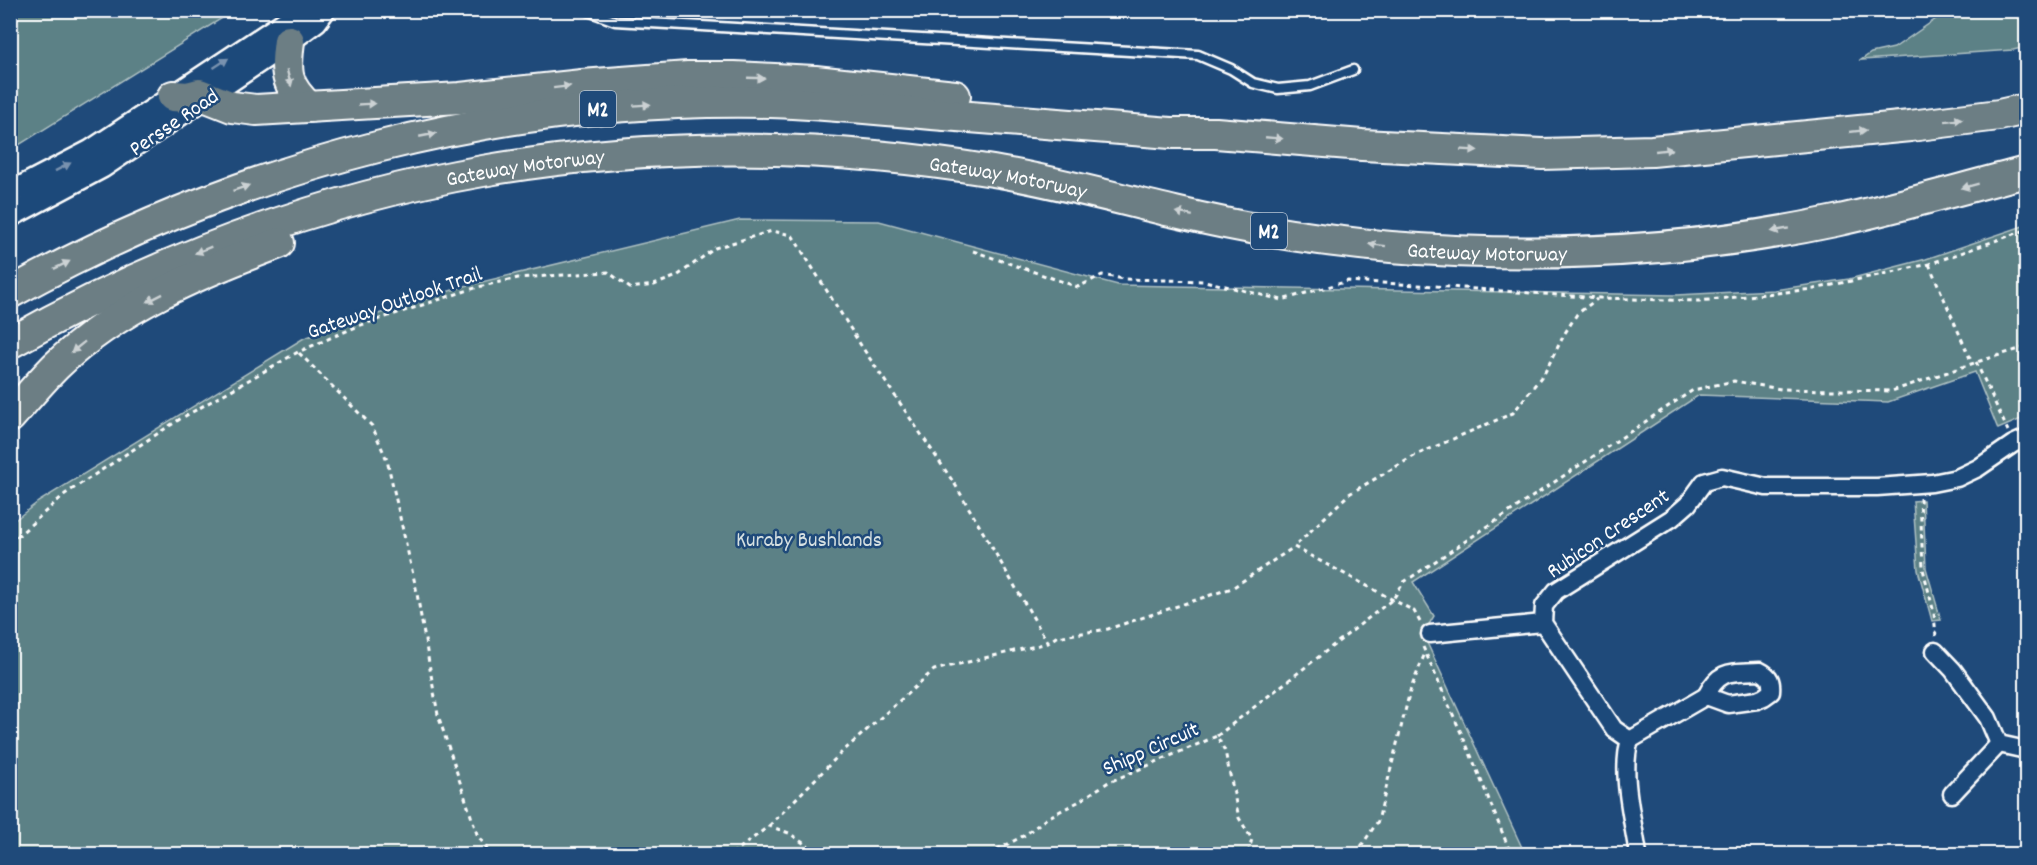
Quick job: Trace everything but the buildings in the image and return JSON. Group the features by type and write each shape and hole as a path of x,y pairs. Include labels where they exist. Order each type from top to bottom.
{"highway":[{"path":"289,41 286,62 288,79 295,94 309,107"},
{"path":"173,96 188,97 199,94 243,110 460,98 647,79 734,77 869,86 1030,106 1164,119 1216,133"},
{"name":"Gateway Motorway","path":"10,293 102,245 189,207 234,190 371,148 522,118 652,105 771,102 1171,133 1216,133 1362,145 1542,154 1652,151 1999,115 2026,109"},
{"name":"Gateway Motorway","path":"10,343 104,293 219,244 315,211 418,183 552,159 724,148 853,153 998,172 1181,213 1309,237 1389,247 1533,252 1606,251 1731,239 1835,221 2026,171"},
{"path":"10,417 57,365 126,313 191,280 252,253 321,226 394,202 418,183"}],"street":[{"name":"Persse Road","path":"10,193 72,162 304,10"},
{"name":"Persse Road","path":"10,216 86,178 289,41 316,21 324,10"},
{"name":"Rubicon Crescent","path":"1543,623 1544,606 1556,591 1672,518 1688,504 1704,482 1722,477 1766,487 1877,487 1919,484 1958,478 2020,441"},
{"path":"1430,634 1543,623 1614,729 1630,740"},
{"path":"1935,651 1953,669 1988,718 1999,744"},
{"path":"1638,855 1626,771 1626,755 1630,740 1706,696"},
{"path":"1999,744 2026,750"},
{"path":"1952,794 1999,744"}],"lane":[{"path":"585,10 615,21 1198,55 1232,69 1253,83 1278,89 1310,86 1353,70"}],"path":[{"path":"973,251 1078,287 1102,275 1124,279 1205,281 1282,300 1348,281 1599,298 1699,301 1814,289 1929,264 2026,230"},
{"name":"Gateway Outlook Trail","path":"10,543 65,494 180,419 298,352 358,326 478,287 518,278 608,272 630,288 654,285 677,276 715,248 772,231 792,235 862,347 956,486 1047,643"},
{"path":"1929,264 1976,362 2020,441"},
{"path":"732,855 769,826 840,754 934,670 1047,643 1056,637 1108,629 1232,588 1294,547 1349,494 1416,455 1513,413 1545,372 1576,314 1599,298"},
{"path":"1217,736 1393,598 1404,582 1694,390 1734,381 1781,389 1893,391 2026,347"},
{"path":"298,352 372,426 387,460 416,588 438,715 477,834 490,855"},
{"path":"1919,484 1923,569 1934,613 1935,651"},
{"path":"1294,547 1414,611 1430,634 1420,641 1470,753 1511,855"},
{"path":"1356,855 1378,821 1410,690 1425,653"},
{"name":"Shipp Circuit","path":"989,855 1107,783 1217,736 1226,751 1239,818 1252,839 1248,855"},
{"path":"769,826 789,833 819,855"}],"green space":[{"path":"11,10 231,10 231,11 11,150"},
{"path":"1949,10 1975,11 1979,16 1987,11 2026,11 2026,47 2013,50 1861,60 1871,53 1894,48"},
{"name":"Kuraby Bushlands","path":"740,220 879,221 1118,285 1676,295 1774,290 1849,279 1926,259 2026,225 2026,417 1998,429 1975,372 1888,402 1699,395 1413,582 1434,616 1423,634 1525,854 11,854 11,523 38,502 304,338 465,286"},
{"path":"1923,500 1926,568 1941,620 1932,621 1918,570 1913,501"}]}
